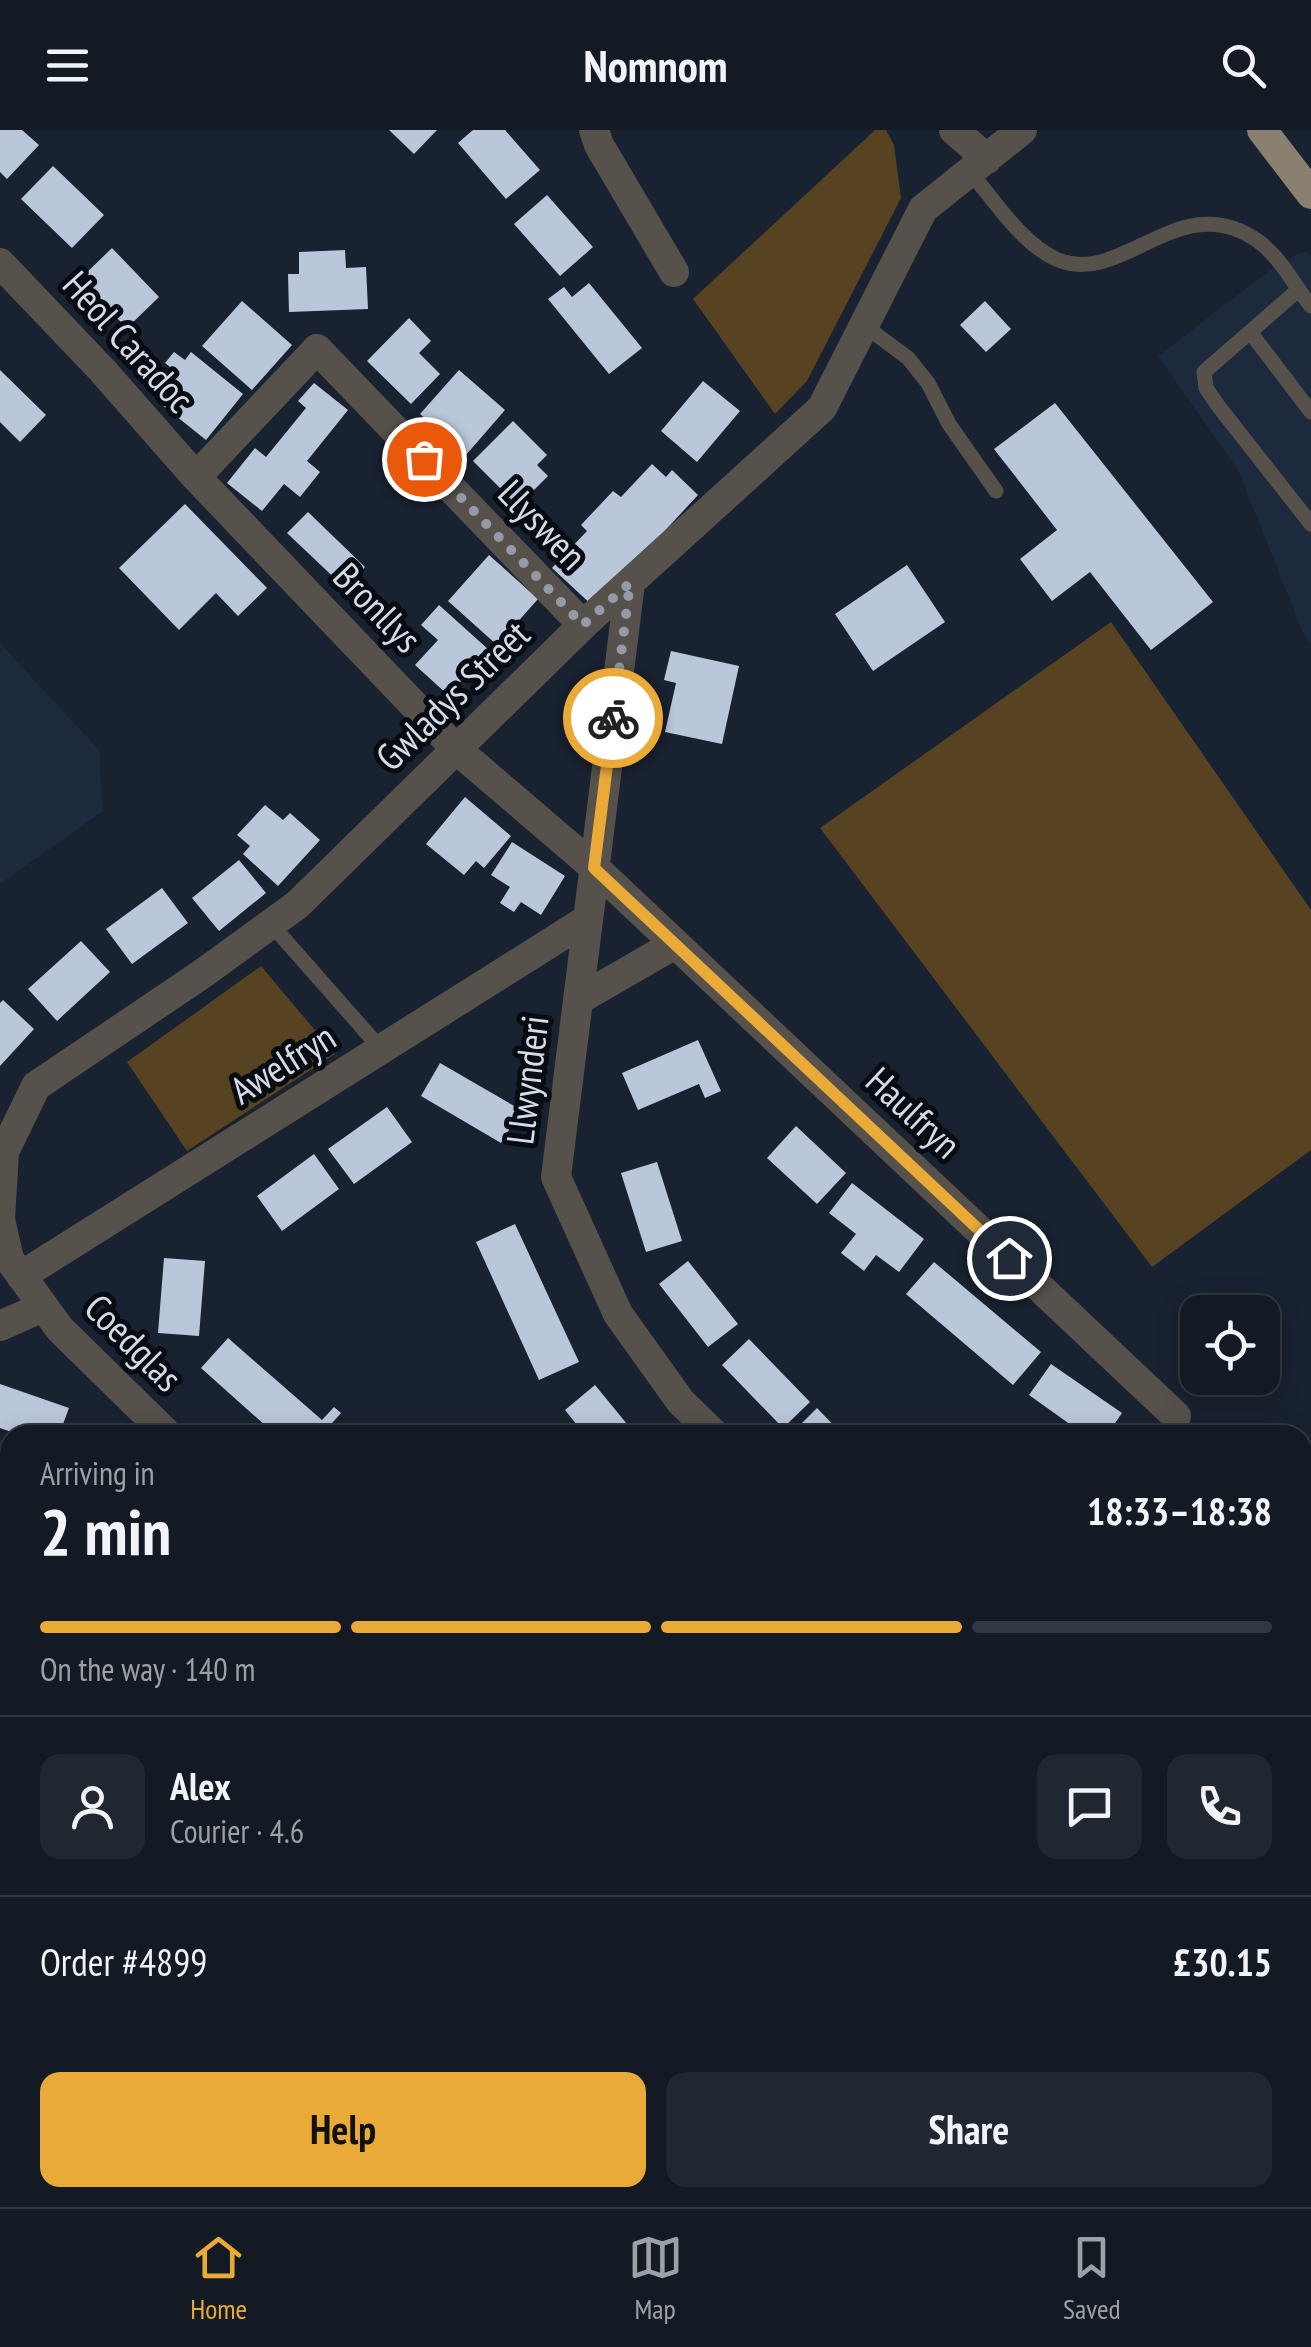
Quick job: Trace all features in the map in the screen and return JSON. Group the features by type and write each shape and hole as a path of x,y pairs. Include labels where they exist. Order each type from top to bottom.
{"main road":[{"path":"1262,130 1311,194"}],"street":[{"path":"594,130 598,145 674,272"},
{"path":"954,130 978,166"},
{"name":"Gwladys Street","path":"44,1306 10,1265 0,1218 4,1152 36,1086 296,905 583,625 822,408 923,209 1022,130"},
{"name":"Heol Caradoc","path":"0,262 196,477"},
{"name":"Llyswen","path":"196,477 317,349 583,625"},
{"name":"Bronllys","path":"196,477 456,749 594,868"},
{"name":"Llwynderi","path":"630,583 556,1177 618,1314 682,1402 705,1425"},
{"name":"Haulfryn","path":"594,868 1176,1416"},
{"name":"Awelfryn","path":"10,1265 381,1049 588,919"},
{"path":"578,1000 675,944"},
{"path":"0,1326 44,1306"},
{"name":"Coedglas","path":"44,1306 60,1328 158,1425"}],"lane":[{"path":"978,166 1028,239 1054,258 1081,266 1100,262 1184,226 1233,226 1260,242 1282,262 1311,306"},
{"path":"1298,290 1204,372 1206,388 1311,524"},
{"path":"864,326 908,358 996,490"},
{"path":"1250,332 1311,412"},
{"path":"270,924 381,1049"}],"shaded area":[{"path":"875,130 886,130 894,145 901,198 807,381 775,414 693,299"},
{"path":"1307,251 1311,257 1311,644 1238,470 1158,356 1281,262"},
{"path":"1111,622 1311,910 1311,1150 1152,1267 820,828"},
{"path":"0,643 99,750 103,811 0,884"},
{"path":"261,966 335,1054 187,1151 127,1062"}],"building":[{"path":"0,130 22,130 39,145 7,179 0,172"},
{"path":"389,130 437,130 414,154"},
{"path":"473,130 505,130 540,170 506,199 458,143"},
{"path":"53,166 104,215 72,248 21,199"},
{"path":"547,195 593,247 560,276 514,224"},
{"path":"112,248 159,297 127,328 79,280"},
{"path":"345,250 346,268 366,267 368,309 289,312 288,274 299,274 299,252"},
{"path":"589,283 642,348 609,374 548,299 564,287 572,297"},
{"path":"242,301 292,345 252,390 202,346"},
{"path":"985,301 1011,329 986,352 960,325"},
{"path":"409,318 431,341 419,353 440,374 411,404 367,361"},
{"path":"174,352 185,360 191,352 243,394 206,440 156,400 178,373 165,363"},
{"path":"0,370 46,415 20,442 0,422"},
{"path":"459,370 505,410 466,455 420,414"},
{"path":"703,381 740,411 697,462 661,431"},
{"path":"314,383 348,410 307,461 320,472 300,497 284,484 262,511 227,483 255,448 266,457 306,408 298,401"},
{"path":"1055,403 1213,602 1151,650 1090,572 1052,601 1020,559 1057,530 994,449"},
{"path":"513,421 547,455 537,465 548,476 518,506 473,461"},
{"path":"652,464 666,477 672,470 698,495 594,607 552,568 587,531 581,525 613,491 621,497"},
{"path":"185,504 267,588 238,616 216,593 179,630 119,568"},
{"path":"308,512 365,567 345,588 287,533"},
{"path":"489,555 538,599 497,645 448,601"},
{"path":"907,565 945,622 873,671 835,614"},
{"path":"439,605 489,650 448,695 415,665 438,640 421,625"},
{"path":"671,651 739,666 722,744 665,732 676,683 664,680"},
{"path":"465,797 511,836 484,868 476,861 464,875 426,844"},
{"path":"265,805 283,820 290,813 320,840 278,886 243,854 250,846 237,835"},
{"path":"512,842 565,876 541,915 521,902 514,912 500,903 510,887 491,875"},
{"path":"239,860 266,893 219,931 192,898"},
{"path":"162,888 188,923 132,964 106,929"},
{"path":"81,941 110,972 57,1021 28,989"},
{"path":"3,1000 34,1029 0,1066 0,1003"},
{"path":"698,1040 721,1091 705,1098 699,1084 638,1110 622,1073"},
{"path":"440,1063 521,1110 501,1143 421,1096"},
{"path":"387,1107 412,1142 354,1184 328,1149"},
{"path":"796,1126 846,1173 817,1204 767,1158"},
{"path":"314,1154 339,1189 282,1231 257,1196"},
{"path":"657,1162 682,1241 646,1252 621,1173"},
{"path":"852,1183 924,1239 899,1272 876,1255 864,1271 841,1253 856,1234 829,1213"},
{"path":"515,1224 579,1362 539,1380 476,1242"},
{"path":"164,1258 205,1261 199,1336 158,1333"},
{"path":"688,1261 738,1324 708,1347 659,1284"},
{"path":"934,1262 1041,1352 1013,1385 906,1294"},
{"path":"228,1338 322,1420 334,1407 341,1413 330,1425 265,1425 201,1368"},
{"path":"749,1339 810,1402 786,1425 780,1425 722,1365"},
{"path":"1051,1364 1122,1413 1114,1425 1071,1425 1029,1395"},
{"path":"0,1384 69,1408 63,1425 0,1425"},
{"path":"595,1385 628,1425 577,1425 565,1410"},
{"path":"817,1408 833,1425 800,1425"}],"way so far":[{"path":"424,459 583,625 630,583 613,718"}],"route":[{"path":"613,718 594,868 1009,1258"}]}
